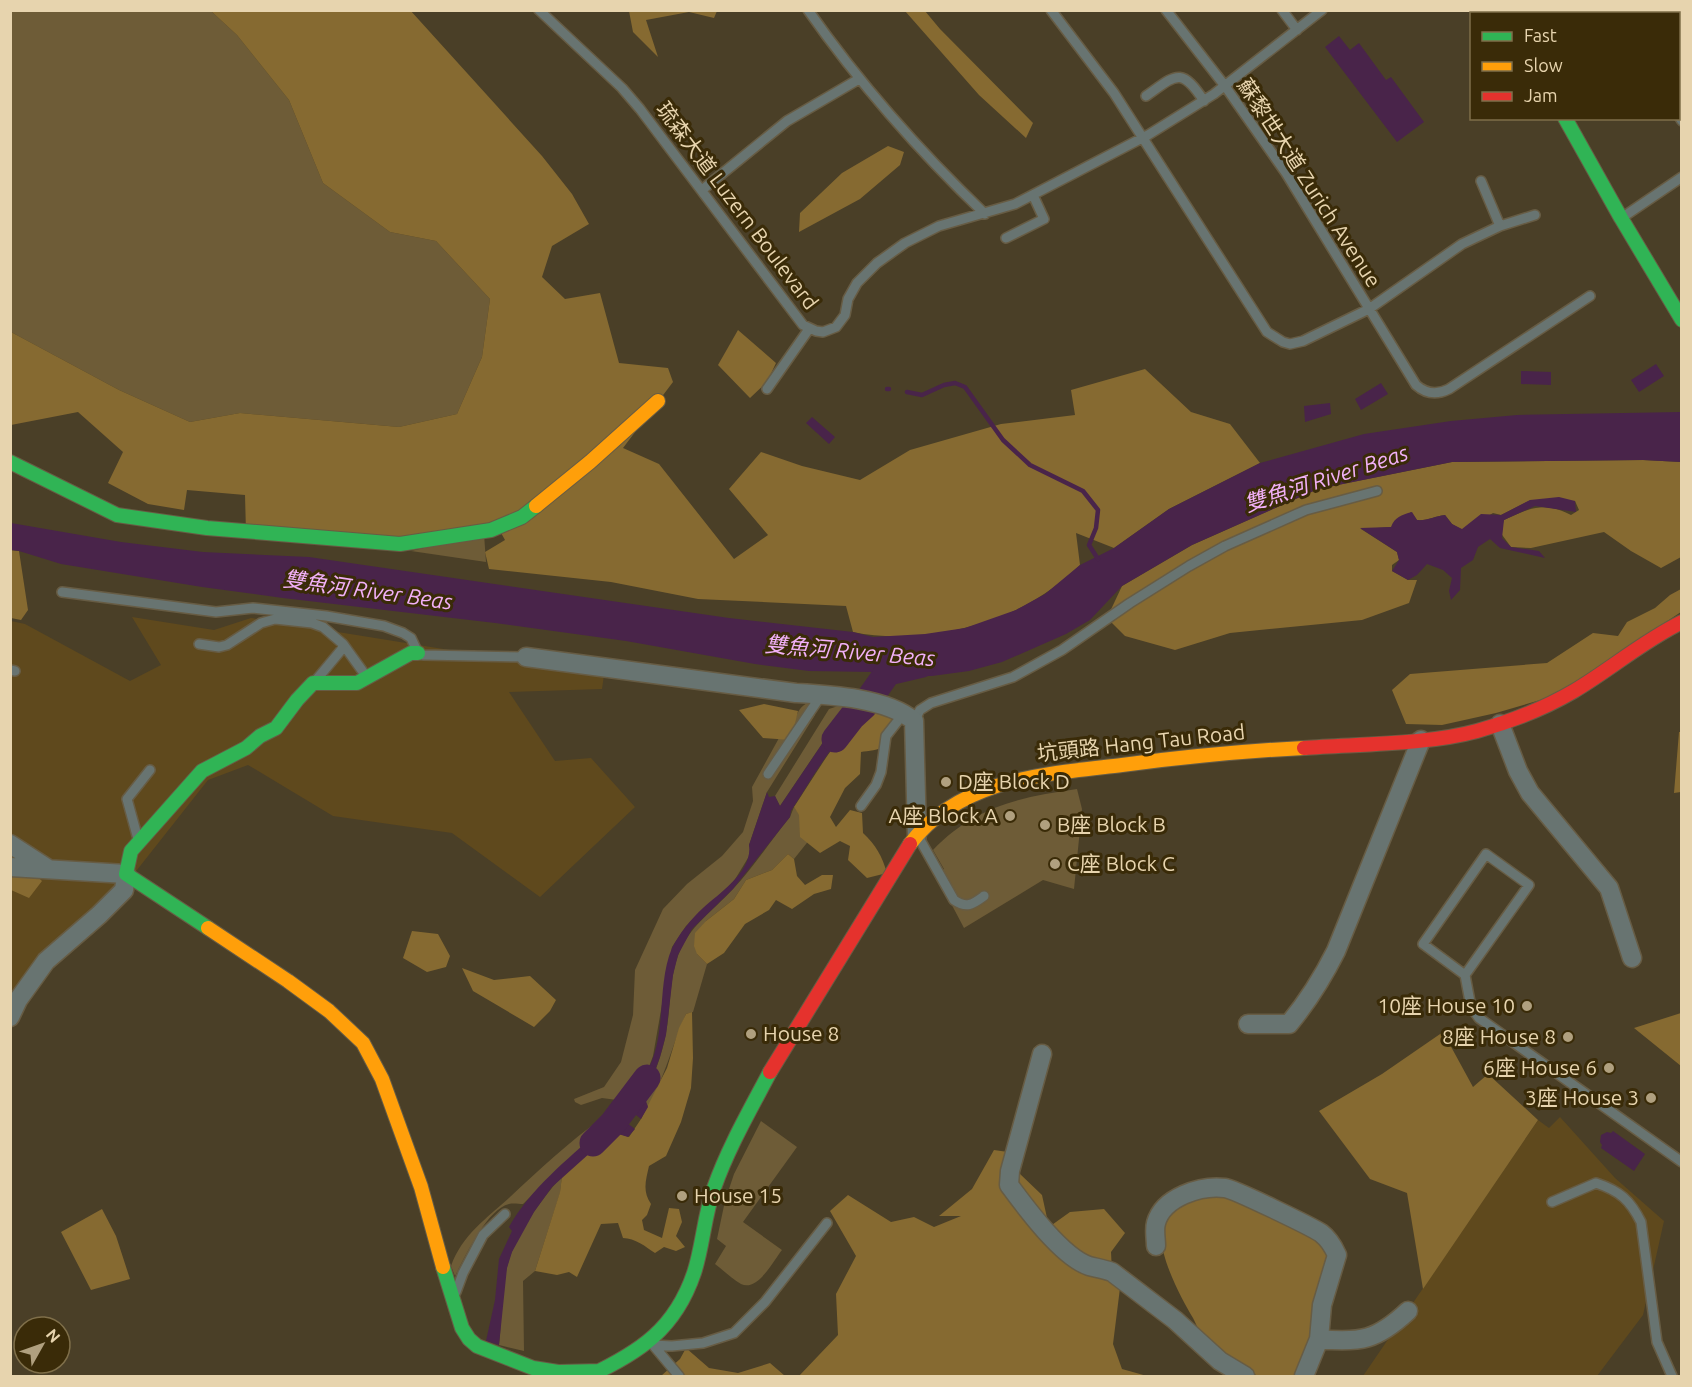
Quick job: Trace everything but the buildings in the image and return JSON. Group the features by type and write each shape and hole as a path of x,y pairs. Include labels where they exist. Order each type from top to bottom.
{"street":[{"path":"1566,120 1682,320"},
{"path":"10,462 117,515 207,528 400,544 491,530 522,517 590,462 658,401"},
{"name":"坑頭路 Hang Tau Road","path":"595,1374 651,1343 666,1326 686,1293 699,1256 713,1190 726,1157 770,1071 895,866 917,835 944,811 980,791 1033,776 1203,754 1421,740 1476,731 1500,724 1574,692 1656,635 1682,622"},
{"path":"10,1017 18,1000 46,961 124,890 131,851 202,771 219,760 246,748 260,736 276,728 286,713 313,683 357,683 411,653 418,653"},
{"path":"526,657 796,693 822,694 874,704 909,717 917,835"},
{"path":"1500,724 1518,771 1530,793 1609,888 1632,958"},
{"path":"1248,1024 1289,1024 1303,1008 1324,976 1421,740"},
{"path":"10,844 51,871"},
{"path":"10,867 126,874 288,981 350,1029 363,1043 382,1079 421,1187 462,1328 477,1346 533,1368 595,1374"},
{"path":"1042,1054 1010,1171 1009,1185 1054,1240 1074,1257 1089,1266 1101,1267 1112,1272 1175,1320 1220,1361 1245,1377"},
{"path":"1156,1246 1155,1225 1161,1210 1179,1197 1210,1189 1226,1188 1320,1232 1333,1245 1337,1255 1322,1305 1319,1340 1304,1377"},
{"path":"1319,1340 1348,1342 1369,1338 1391,1327 1408,1311"}],"lane":[{"name":"琉森大道 Luzern Boulevard","path":"539,10 630,97 803,325 823,332 836,327 845,315 848,299 857,283 877,263 905,243 939,226 1016,204 1143,138 1225,86 1322,10"},
{"path":"808,10 859,79 920,149 985,214"},
{"path":"1051,10 1114,93 1272,336 1283,342 1297,343 1369,309 1416,385 1426,392 1438,393 1449,389 1590,296"},
{"name":"蘇黎世大道 Zurich Avenue","path":"1166,10 1225,86 1315,218 1369,309 1462,244 1500,225 1535,215"},
{"path":"1282,10 1297,30"},
{"path":"1146,96 1176,77 1186,78 1193,84 1204,101"},
{"path":"702,190 788,121 859,79"},
{"path":"1621,218 1682,177"},
{"path":"1481,181 1500,225"},
{"path":"1006,238 1044,219 1033,195"},
{"path":"767,389 809,329"},
{"path":"861,806 881,772 886,736 931,702 1013,676 1054,654 1139,597 1225,546 1306,510 1377,491"},
{"path":"62,592 216,612 253,608 338,618 384,626 403,633 411,638 418,653 526,657"},
{"path":"199,644 219,647 227,645 261,623 275,619 312,623 323,627 343,644 367,678"},
{"path":"313,683 342,649 343,644"},
{"path":"768,774 822,694"},
{"path":"139,843 127,799 150,770"},
{"path":"917,835 954,900 970,906 984,896"},
{"path":"1466,975 1423,944 1486,854 1529,885 1466,975 1470,1006 1479,1018 1682,1162"},
{"path":"1552,1202 1596,1183 1612,1188 1633,1204 1641,1222 1657,1342 1672,1377"},
{"path":"456,1311 456,1290 463,1273 483,1235 505,1214"},
{"path":"651,1343 672,1346 703,1343 734,1333 765,1302 827,1223"},
{"path":"651,1343 679,1377"}],"shaded area":[{"path":"410,10 542,156 572,194 589,224 552,246 542,277 565,299 600,293 619,363 668,368 673,382 623,448 659,464 734,559 768,535 729,489 761,452 802,466 860,480 910,450 1001,424 1075,415 1071,390 1145,369 1191,412 1230,424 1260,463 1169,509 1114,548 1076,533 1080,565 1054,588 1024,606 1002,616 952,631 901,636 853,632 846,606 698,599 611,582 489,569 485,552 505,540 495,522 399,541 246,532 245,495 187,490 184,510 148,504 108,483 123,452 78,412 11,425 11,332 119,390 190,422 240,413 399,427 457,414 482,357 490,299 436,241 390,232 323,183 289,100 237,35 211,11"},
{"path":"629,10 717,11 714,18 689,12 646,20 658,57 633,32"},
{"path":"11,11 211,11 237,35 289,100 323,183 390,232 436,241 490,299 482,357 457,414 399,427 240,413 190,422 119,390 11,332"},
{"path":"905,11 925,11 1033,123 1026,138 979,95"},
{"path":"888,146 904,152 900,165 860,199 799,232 800,213 842,173"},
{"path":"738,330 776,363 767,382 750,398 718,365"},
{"path":"1643,460 1681,462 1681,557 1661,568 1604,532 1531,548 1511,547 1500,532 1504,520 1537,508 1553,508 1571,515 1579,510 1575,501 1531,500 1501,515 1493,513 1464,531 1452,524 1445,515 1417,520 1411,512 1392,527 1361,529 1397,552 1399,560 1392,565 1392,571 1408,580 1417,580 1409,603 1362,620 1230,633 1175,650 1125,636 1107,618 1122,586 1192,545 1318,489 1452,462"},
{"path":"484,534 486,562 411,551"},
{"path":"10,550 19,551 28,610 21,620 11,618"},
{"path":"1681,589 1681,612 1554,696 1496,713 1442,725 1406,724 1392,690 1410,674 1547,663 1593,633 1618,636 1627,622 1655,608"},
{"path":"132,617 214,630 251,618 604,675 602,689 509,692 555,761 591,758 635,807 540,897 452,833 333,816 248,765 208,780 137,870 11,1010 11,621 25,624 130,681 161,665"},
{"path":"887,697 895,701 895,725 892,737 883,747 861,752 860,774 845,788 830,817 836,827 850,810 862,813 863,833 878,851 887,873 867,878 848,860 850,846 840,841 820,853 800,837 799,815 794,807 834,746 858,718"},
{"path":"811,702 815,707 815,715 767,792 749,845 751,853 734,881 686,926 672,947 653,1056 646,1075 632,1092 628,1090 617,1100 602,1098 581,1105 575,1102 574,1099 604,1087 621,1062 633,1015 635,970 663,909 687,884 722,856 743,832 753,801 752,787 779,738 791,739 798,712"},
{"path":"764,704 798,711 791,740 763,738 739,710"},
{"path":"844,704 852,707 843,720 830,732 780,806 775,796 829,709"},
{"path":"1679,732 1681,732 1681,792 1674,793"},
{"path":"1077,789 1082,809 1074,889 1043,880 964,928 936,875 944,869 933,850 965,823 999,806 1017,800"},
{"path":"794,807 814,834 794,859 788,854 772,870 746,880 734,899 706,921 697,954 707,964 693,1012 686,1014 648,1107 644,1099 664,1042 673,975 682,946 702,920 748,872 790,817"},
{"path":"788,854 794,859 797,876 805,885 822,875 833,875 831,889 814,894 792,909 776,900 769,910 745,924 724,953 707,964 697,954 694,946 695,933 706,921 734,899 746,880 772,870"},
{"path":"16,856 42,881 29,898 11,890 11,862"},
{"path":"412,931 438,934 450,956 446,967 427,972 403,958"},
{"path":"462,968 494,980 530,976 556,1000 550,1011 534,1027 473,991"},
{"path":"692,1012 691,1088 681,1122 666,1156 649,1166 646,1190 651,1204 647,1215 642,1220 644,1230 662,1238 669,1208 679,1209 682,1222 676,1236 685,1247 676,1251 664,1247 655,1253 636,1241 623,1238 618,1223 601,1224 577,1277 569,1272 557,1275 535,1271 560,1192 562,1176 614,1132 629,1137 641,1119 667,1068 679,1028 686,1014"},
{"path":"1682,1013 1681,1066 1634,1028"},
{"path":"1443,1032 1473,1087 1488,1074 1538,1120 1423,1289 1407,1193 1370,1179 1319,1111 1382,1074"},
{"path":"1560,1117 1615,1178 1664,1221 1643,1315 1597,1376 1363,1376 1538,1120 1549,1128"},
{"path":"602,1118 604,1125 600,1130 523,1204 509,1204 493,1215 471,1246 455,1276 451,1266 468,1236 555,1156"},
{"path":"761,1121 797,1147 743,1222 782,1250 759,1280 747,1285 741,1284 715,1264 726,1246 717,1239 725,1201 734,1174"},
{"path":"994,1150 1015,1153 1019,1173 1042,1195 1049,1227 1070,1212 1104,1209 1125,1233 1111,1252 1112,1272 1120,1288 1113,1344 1122,1369 1147,1376 799,1376 838,1335 836,1294 856,1256 830,1211 848,1195 891,1222 914,1217 934,1227 961,1216 939,1216 972,1189"},
{"path":"562,1176 560,1193 535,1271 523,1281 524,1351 499,1345 504,1286 511,1255 530,1218"},
{"path":"1225,1195 1316,1238 1330,1255 1312,1338 1297,1376 1270,1378 1260,1376 1236,1364 1212,1347 1199,1331 1168,1268 1161,1239 1166,1216 1171,1210 1185,1202 1201,1197"},
{"path":"102,1209 116,1236 130,1279 91,1290 61,1232"},
{"path":"686,1348 709,1368 738,1373 770,1363 785,1376 661,1376 680,1359"}],"water":[{"path":"1339,36 1350,50 1359,43 1386,80 1391,77 1424,122 1397,142 1325,47"},
{"path":"1656,364 1664,376 1639,392 1631,380"},
{"path":"1521,371 1551,372 1551,385 1521,384"},
{"path":"1381,383 1388,394 1361,410 1355,399"},
{"path":"1330,403 1331,414 1305,422 1304,406"},
{"name":"雙魚河 River Beas","path":"1681,412 1681,462 1643,460 1452,462 1318,489 1192,545 1122,586 1090,620 1066,634 1002,662 969,671 932,676 809,671 755,664 626,641 202,587 61,564 11,550 11,523 121,542 203,552 309,557 729,618 853,632 873,637 925,634 965,628 1016,610 1045,594 1080,565 1114,548 1169,509 1260,463 1364,434 1451,421 1517,415"},
{"path":"812,417 835,437 829,444 806,423"},
{"path":"1559,497 1575,501 1576,512 1535,506 1504,520 1502,538 1511,547 1539,551 1545,558 1500,548 1490,539 1478,547 1473,560 1461,568 1460,590 1451,600 1449,591 1452,578 1443,570 1427,564 1417,575 1408,580 1392,571 1399,560 1397,552 1360,528 1391,527 1399,517 1412,512 1417,520 1445,515 1452,524 1462,529 1481,514 1501,515 1530,500"},
{"path":"852,707 866,713 843,734 791,811 790,817 733,889 692,929 678,955 673,975 666,1035 645,1098 648,1107 641,1119 617,1100 625,1089 631,1090 644,1076 652,1059 660,1023 663,984 672,948 694,917 734,881 746,864 749,845 767,792 769,797 775,796 780,806 830,732 843,720"},
{"path":"610,1110 635,1129 628,1137 615,1133 610,1135 552,1187 534,1212 512,1252 507,1268 499,1345 486,1341 495,1300 499,1259 512,1231 509,1227 539,1187 600,1130 604,1125 602,1118"},
{"path":"1613,1131 1645,1154 1634,1171 1601,1148 1601,1135"}],"waterway":[{"path":"907,392 922,395 944,385 955,383 965,387 1003,440 1030,465 1083,491 1098,510 1096,528 1089,545 1098,559"},
{"name":"雙魚河 River Beas","path":"835,739 864,706 888,672 922,664"},
{"path":"593,1143 613,1123 647,1078"}],"traffic: fast":[{"path":"1566,120 1682,320"},
{"path":"10,462 117,515 207,528 400,544 491,530 522,517 536,506"},
{"path":"208,928 126,874 131,851 202,771 246,748 260,736 276,728 313,683 357,683 411,653 418,653"},
{"path":"589,1376 640,1348 654,1337 677,1309 694,1273 711,1199 720,1173 770,1072"},
{"path":"443,1267 462,1328 477,1346 533,1368 558,1372 601,1371"}],"traffic: slow":[{"path":"536,506 590,462 658,401"},
{"path":"910,844 930,822 954,805 979,792 1006,783 1064,772 1167,759 1304,748"},
{"path":"208,928 329,1011 363,1043 382,1079 421,1187 443,1267"}],"traffic: jam":[{"path":"1304,748 1436,739 1457,736 1502,723 1539,709 1574,691 1682,622"},
{"path":"770,1072 910,844"}],"place":[{"name":"D座 Block D","path":"946,782"},
{"name":"A座 Block A","path":"1010,816"},
{"name":"B座 Block B","path":"1045,825"},
{"name":"C座 Block C","path":"1055,864"},
{"name":"10座 House 10","path":"1527,1006"},
{"name":"House 8","path":"751,1034"},
{"name":"8座 House 8","path":"1568,1037"},
{"name":"6座 House 6","path":"1609,1068"},
{"name":"3座 House 3","path":"1651,1098"},
{"name":"House 15","path":"682,1196"}]}
